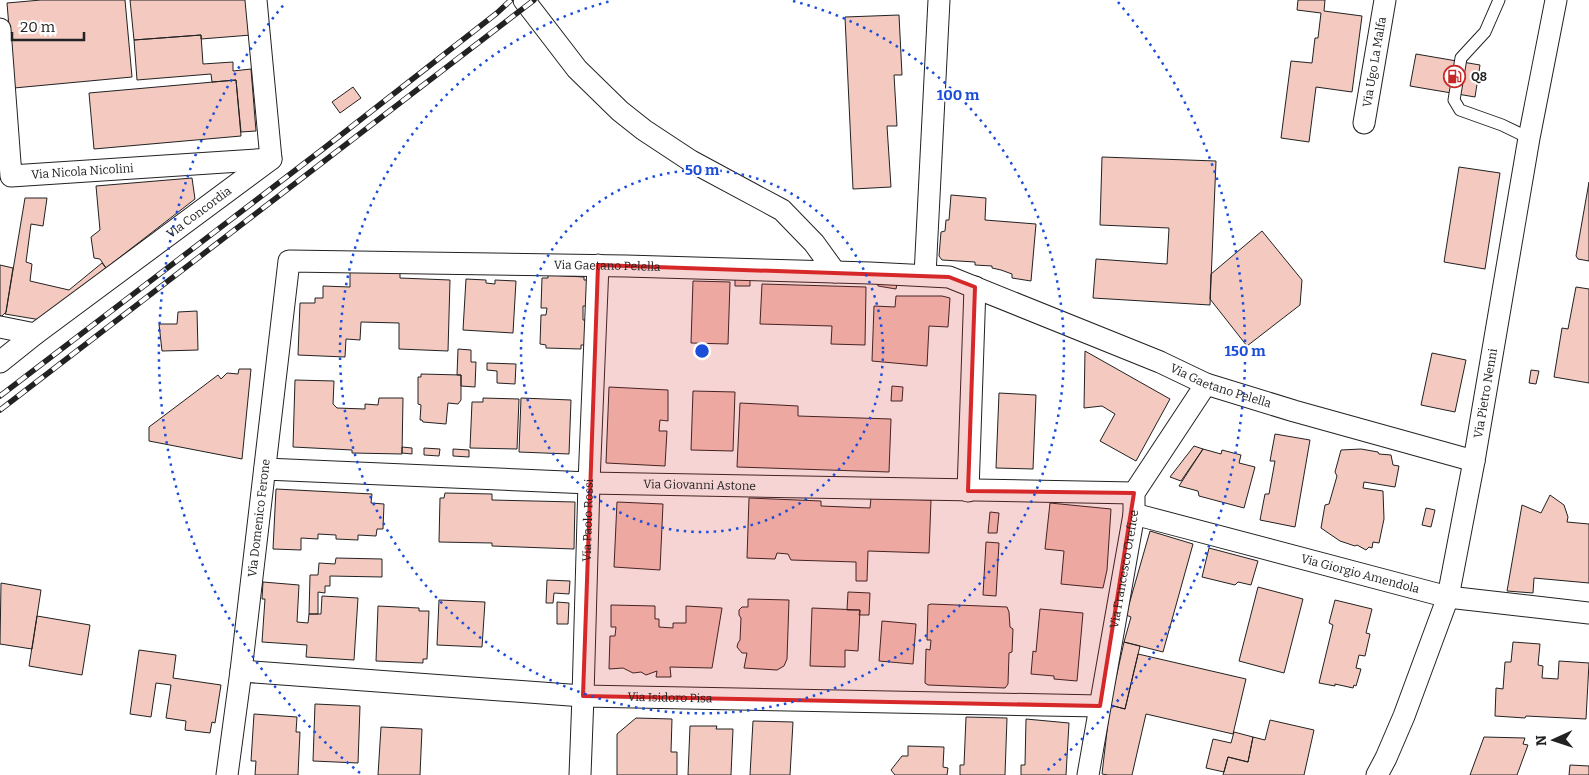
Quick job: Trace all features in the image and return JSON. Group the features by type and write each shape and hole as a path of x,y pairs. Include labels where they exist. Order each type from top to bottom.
{"street":[{"path":"256,0 271,159"},
{"path":"524,0 577,69 620,111 658,140 691,161 782,210 814,243 835,272"},
{"path":"925,275 939,0"},
{"name":"Via Ugo La Malfa","path":"1364,123 1385,0"},
{"name":"Via Pietro Nenni","path":"1377,775 1404,716 1448,597 1474,461 1529,138 1556,0"},
{"name":"Via Nicola Nicolini","path":"0,29 10,176 271,159"},
{"name":"Via Concordia","path":"0,362 271,159"},
{"name":"Via Gaetano Pelella","path":"288,261 598,265 949,277 1160,362 1206,384 1294,411 1474,461"},
{"name":"Via Domenico Ferone","path":"227,775 265,469 288,261"},
{"name":"Via Paolo Rossi","path":"580,775 598,265"},
{"path":"968,490 975,287"},
{"path":"0,328 35,334"},
{"name":"Via Francesco Orefice","path":"1088,775 1134,503 1206,384"},
{"name":"Via Giovanni Astone","path":"265,469 589,484 968,490 1134,503"},
{"name":"Via Giorgio Amendola","path":"1134,503 1448,597 1589,613"},
{"name":"Via Isidoro Pisa","path":"241,671 583,696 1100,706"}],"lane":[{"path":"1499,0 1485,32 1461,58 1454,100 1460,110 1502,125 1529,138"}],"highlighted area":[{"path":"598,265 949,277 975,287 968,491 1134,493 1100,706 583,696"}],"building":[{"path":"41,0 125,0 132,77 14,88 7,3"},
{"path":"130,0 248,0 251,35 201,39 201,35 134,40"},
{"path":"1298,0 1325,0 1324,11 1362,16 1352,92 1316,87 1309,142 1281,138 1291,61 1312,63 1315,38 1318,38 1321,13 1297,10"},
{"path":"899,15 902,75 894,75 897,126 887,126 891,187 853,189 845,17"},
{"path":"201,35 203,64 233,62 233,71 251,69 256,131 241,132 236,80 212,82 211,74 137,80 134,40"},
{"path":"1416,54 1480,65 1475,97 1410,86"},
{"path":"236,80 241,136 94,149 89,93"},
{"path":"353,87 361,98 340,113 332,102"},
{"path":"1102,157 1216,161 1210,305 1093,298 1096,259 1167,264 1169,228 1100,225"},
{"path":"1459,167 1500,173 1485,269 1444,262"},
{"path":"192,178 195,199 106,268 100,259 94,258 91,237 100,230 96,186"},
{"path":"1589,182 1589,261 1578,259 1576,256"},
{"path":"951,195 986,198 985,220 1036,224 1031,281 1012,278 1012,274 992,268 992,266 975,265 975,262 942,260 939,256 941,232 945,231 946,220 949,220"},
{"path":"25,198 47,198 43,226 31,224 26,262 32,264 30,281 69,290 102,263 106,268 41,320 5,314"},
{"path":"1262,231 1302,280 1300,305 1247,346 1210,299 1211,274"},
{"path":"0,265 13,268 6,312 2,316 0,316"},
{"path":"350,266 400,268 400,278 450,280 448,351 399,349 399,323 361,322 360,340 346,339 345,357 298,355 300,303 315,303 315,298 323,298 323,286 350,287"},
{"path":"548,275 584,277 584,280 589,280 587,306 583,306 583,320 587,320 587,345 581,345 581,349 546,348 546,345 540,344 541,315 546,315 547,308 541,308 542,278 548,278"},
{"path":"750,278 750,286 735,286 735,279"},
{"path":"466,279 486,280 486,283 495,284 495,280 516,281 513,333 463,330"},
{"path":"877,280 897,284 896,289 878,286"},
{"path":"693,281 730,282 728,344 691,343"},
{"path":"762,284 866,287 865,345 831,344 832,326 760,324"},
{"path":"1576,287 1589,289 1589,383 1554,377 1562,328 1568,329"},
{"path":"896,296 942,296 950,298 948,327 929,326 927,366 872,361 874,306 895,307"},
{"path":"197,311 198,350 162,351 159,324 177,324 178,312"},
{"path":"458,349 471,350 471,362 476,362 475,387 461,386 461,375 457,375"},
{"path":"1085,351 1170,399 1136,461 1100,441 1115,414 1102,406 1084,408"},
{"path":"1432,353 1466,360 1455,412 1421,405"},
{"path":"487,363 516,364 515,384 497,383 497,371 487,370"},
{"path":"239,369 251,369 242,459 149,441 149,427 218,375 221,379 227,373 238,374"},
{"path":"1531,370 1539,371 1536,384 1529,383"},
{"path":"421,374 461,375 461,400 458,404 448,403 446,424 423,422 420,420 421,405 418,404 418,377 421,377"},
{"path":"295,380 334,381 333,404 337,408 365,409 365,404 378,405 379,398 403,398 402,454 352,453 352,450 293,447"},
{"path":"892,386 903,387 902,401 891,401"},
{"path":"609,387 668,390 668,421 660,420 659,431 667,431 665,466 606,463"},
{"path":"693,391 735,392 733,451 691,450"},
{"path":"999,393 1036,395 1033,469 996,468"},
{"path":"483,398 519,399 517,449 470,448 472,402 483,402"},
{"path":"521,398 571,400 569,454 519,452"},
{"path":"740,403 798,406 798,416 891,419 889,472 737,467"},
{"path":"1275,434 1310,440 1295,527 1260,520 1265,494 1269,494 1275,461 1270,461"},
{"path":"1194,446 1203,449 1181,481 1170,477"},
{"path":"402,447 412,448 412,454 402,453"},
{"path":"424,448 440,449 439,456 424,455"},
{"path":"453,449 469,450 469,457 453,456"},
{"path":"1203,449 1221,454 1222,450 1241,455 1239,463 1255,467 1244,508 1199,496 1198,491 1179,486"},
{"path":"1361,449 1391,455 1393,465 1399,466 1395,487 1364,482 1363,488 1383,491 1384,519 1379,543 1373,542 1372,548 1369,547 1366,550 1357,545 1340,541 1321,528 1325,505 1329,504 1337,476 1335,472 1341,450"},
{"path":"276,489 372,494 371,503 384,504 383,529 377,529 376,536 358,535 358,540 336,539 336,535 318,534 318,539 301,538 301,550 273,549"},
{"path":"445,493 492,494 492,500 575,502 574,549 492,546 492,543 439,542 440,498 444,498"},
{"path":"1550,495 1564,505 1568,517 1567,522 1589,524 1589,583 1534,578 1533,593 1507,591 1522,505 1541,513"},
{"path":"749,498 821,501 821,506 870,508 871,498 931,500 929,553 868,551 867,581 856,581 856,562 791,560 788,554 777,553 775,559 747,558"},
{"path":"617,502 663,504 660,570 614,567"},
{"path":"1050,503 1111,509 1107,570 1103,588 1061,584 1064,551 1045,549"},
{"path":"1426,508 1435,510 1431,527 1422,525"},
{"path":"990,512 999,513 997,533 988,533"},
{"path":"1150,531 1193,544 1163,652 1124,642 1131,617 1126,615"},
{"path":"986,542 999,543 996,596 983,595"},
{"path":"1209,548 1258,561 1251,585 1238,582 1235,585 1202,577"},
{"path":"336,558 382,559 382,577 330,576 330,586 325,586 325,593 318,592 318,614 309,614 310,575 318,575 319,563 335,564"},
{"path":"547,580 570,581 569,594 554,593 553,603 546,603"},
{"path":"263,582 299,585 297,622 308,623 309,614 321,614 322,596 358,598 354,660 306,657 307,645 262,642 265,599 262,599"},
{"path":"1,583 41,590 32,649 0,644"},
{"path":"1258,587 1303,599 1284,673 1239,661"},
{"path":"848,592 870,593 869,615 859,615 860,610 847,610"},
{"path":"748,599 789,600 787,659 784,666 777,670 744,668 747,653 742,653 737,647 740,640 741,618 739,610 742,607 748,607"},
{"path":"439,600 485,602 482,647 437,645"},
{"path":"1335,600 1372,609 1366,633 1370,634 1365,656 1359,655 1356,668 1361,669 1356,686 1354,685 1353,688 1319,683 1333,625 1329,623"},
{"path":"557,602 569,603 568,624 557,624"},
{"path":"611,605 655,606 655,619 659,619 659,627 673,628 673,623 686,623 686,606 722,608 712,668 670,667 671,677 656,677 657,671 646,675 641,672 633,673 623,668 609,669 610,636 615,636 616,627 611,627"},
{"path":"928,605 1007,607 1010,627 1013,629 1012,652 1009,653 1008,684 1005,688 928,685 925,683 926,649 930,650 931,640 927,640"},
{"path":"378,606 419,608 419,611 429,611 427,659 423,659 423,663 376,661"},
{"path":"812,608 860,610 858,651 845,650 845,667 810,666"},
{"path":"1040,609 1083,613 1077,681 1031,674 1033,651 1036,652"},
{"path":"37,616 90,625 82,675 29,666"},
{"path":"882,621 916,624 913,664 879,661"},
{"path":"1124,642 1140,646 1125,709 1110,705"},
{"path":"1513,642 1540,644 1538,665 1543,666 1542,678 1558,679 1559,661 1589,663 1586,719 1495,716 1496,688 1503,689 1505,662 1511,662"},
{"path":"139,650 176,655 173,678 221,685 215,723 212,722 210,733 185,730 186,721 166,718 171,685 156,683 151,717 130,714"},
{"path":"1138,654 1246,679 1233,734 1146,714 1132,775 1102,774 1110,705 1125,709"},
{"path":"315,704 360,706 358,763 313,761"},
{"path":"254,714 297,717 296,732 300,732 298,775 255,775 256,761 251,761"},
{"path":"966,717 1007,718 1005,775 960,775 960,765 964,765"},
{"path":"636,718 672,719 671,752 677,752 677,775 617,775 617,734"},
{"path":"1026,719 1069,723 1066,775 1021,775 1021,765 1025,765"},
{"path":"1270,720 1314,730 1304,775 1223,775 1228,757 1248,762 1253,737 1265,740"},
{"path":"753,721 793,722 790,775 750,775"},
{"path":"690,726 717,726 716,729 733,729 731,775 688,775"},
{"path":"381,727 422,729 420,775 378,775"},
{"path":"1234,732 1253,737 1248,762 1228,757 1224,772 1206,768 1213,739 1231,743"},
{"path":"1484,737 1525,738 1523,744 1528,745 1517,775 1470,775"},
{"path":"908,746 944,747 943,767 948,768 947,775 895,775 891,770 902,756 908,756"},
{"path":"1570,765 1589,766 1589,775 1569,775"}],"railway":[{"path":"0,396 323,149 511,0"},
{"path":"0,410 534,0"}],"place":[{"name":"Q8","path":"1455,77"}]}
